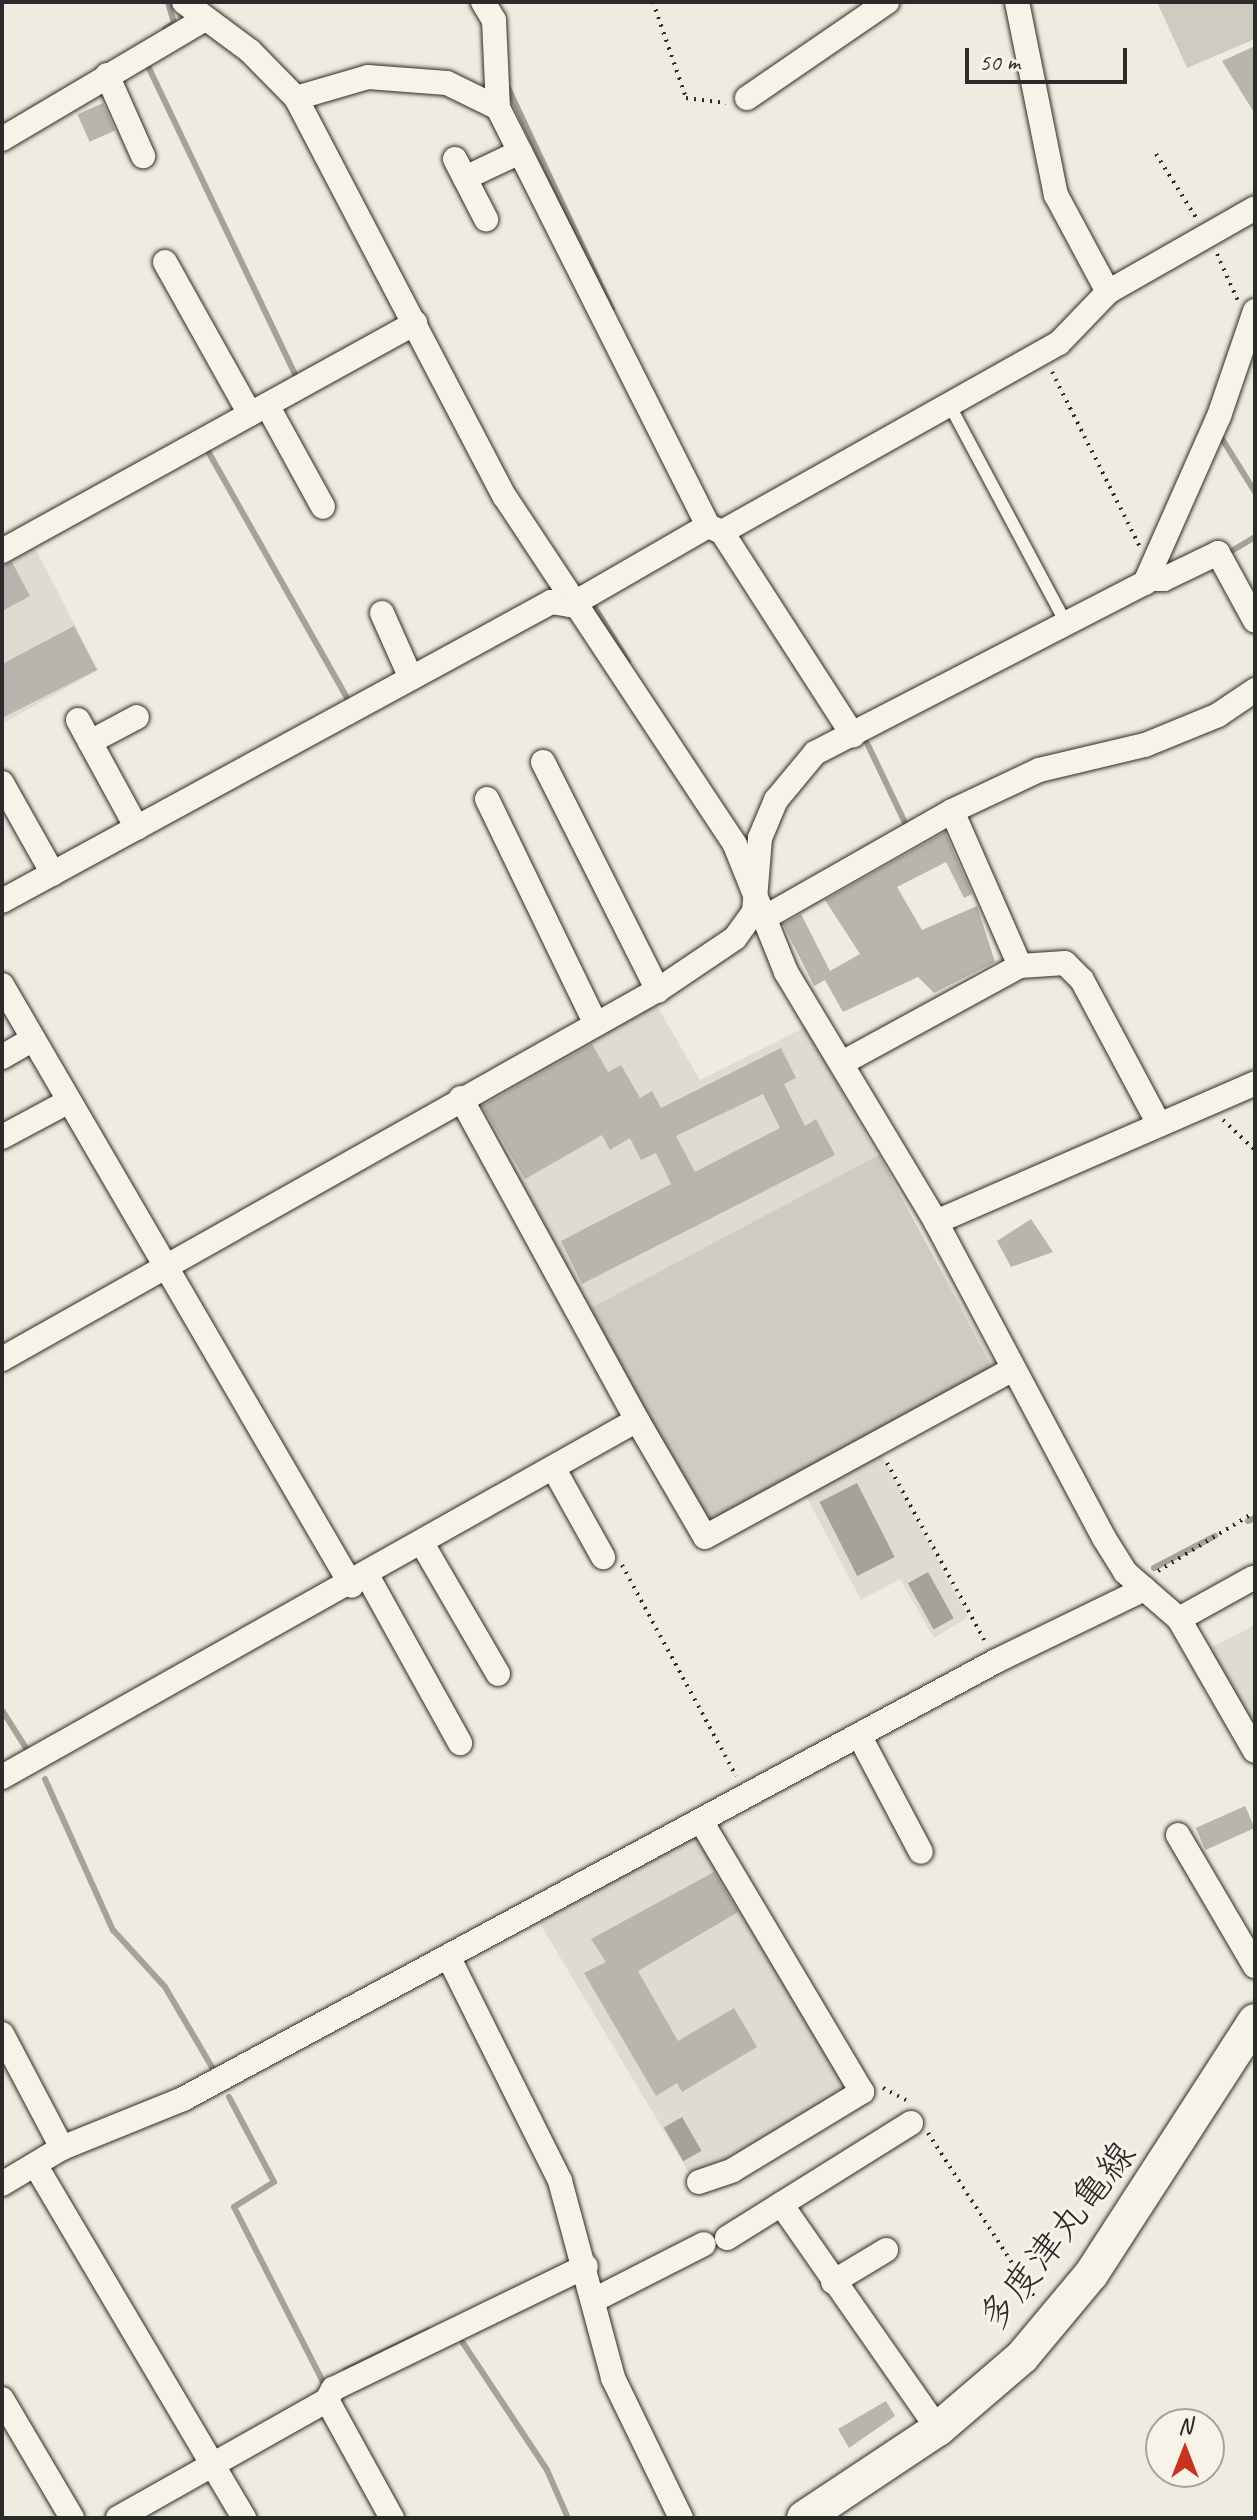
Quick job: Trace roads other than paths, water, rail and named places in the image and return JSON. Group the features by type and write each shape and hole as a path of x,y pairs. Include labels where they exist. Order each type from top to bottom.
{"main road":[{"name":"多度津丸亀線","path":"804,2518 938,2429 1050,2323 1161,2173 1255,2021"}],"street":[{"path":"184,2 296,98 415,323 571,605 758,888 764,918 786,972 936,1222 1011,1370 1140,1586 1179,1619 1255,1751"},
{"path":"483,2 494,20 498,108 520,152 715,529 853,735"},
{"path":"747,98 887,2"},
{"path":"1017,2 1056,195 1108,292"},
{"path":"2,139 205,19"},
{"path":"107,75 143,156"},
{"path":"296,98 368,77 447,83 498,108"},
{"path":"486,219 460,168 520,152"},
{"path":"2,901 53,874 133,822 408,672 551,602 571,605 949,404 1043,352 1108,292 1255,208"},
{"path":"165,262 252,407 323,507"},
{"path":"2,1359 163,1265 658,991 735,938 754,912 760,838 776,800 815,753 1068,627 1151,573 1255,311"},
{"path":"2,551 252,407 415,323"},
{"path":"1151,573 1164,579 1218,553 1255,621"},
{"path":"382,613 408,672"},
{"path":"764,918 952,811 1039,770 1145,745 1218,715 1255,690"},
{"path":"90,742 137,717"},
{"path":"78,720 133,822"},
{"path":"543,762 658,991"},
{"path":"2,783 53,874"},
{"path":"487,799 596,1024"},
{"path":"952,811 1020,966"},
{"path":"842,1063 1020,966 1065,963 1082,980 1159,1124"},
{"path":"2,985 163,1265 460,1743"},
{"path":"2,1057 33,1039"},
{"path":"936,1222 1255,1083"},
{"path":"461,1098 637,1420 705,1537 1011,1370"},
{"path":"2,1137 69,1101"},
{"path":"2,1777 360,1582 637,1420"},
{"path":"554,1469 603,1557"},
{"path":"423,1545 498,1674"},
{"path":"1179,1619 1253,1578"},
{"path":"2,2184 62,2148 183,2099 1140,1586"},
{"path":"859,1735 921,1852"},
{"path":"699,2182 733,2170 862,2092 701,1821"},
{"path":"1178,1835 1255,1966"},
{"path":"449,1958 560,2181 586,2266 613,2378 681,2518"},
{"path":"2,2034 62,2148"},
{"path":"594,2300 716,2241 781,2204 914,2116"},
{"path":"36,2166 244,2518"},
{"path":"781,2204 938,2429"},
{"path":"833,2282 886,2250"},
{"path":"118,2518 327,2400 333,2389 586,2266"},
{"path":"2,2399 72,2518"},
{"path":"327,2400 392,2518"}],"lane":[{"path":"949,404 1068,627"}],"waterway":[{"path":"165,29 174,23 168,2"},
{"path":"147,64 296,376"},
{"path":"508,88 612,309"},
{"path":"1219,434 1255,492"},
{"path":"209,453 348,700"},
{"path":"1225,555 1255,537"},
{"path":"594,606 628,661"},
{"path":"867,743 908,829"},
{"path":"1248,1521 1255,1518"},
{"path":"1154,1568 1215,1536"},
{"path":"2,1710 26,1748"},
{"path":"45,1779 113,1930 165,1987 212,2067"},
{"path":"229,2097 274,2182 234,2207 324,2384 330,2380"},
{"path":"346,2370 429,2330"},
{"path":"463,2343 547,2470 568,2518"}]}
